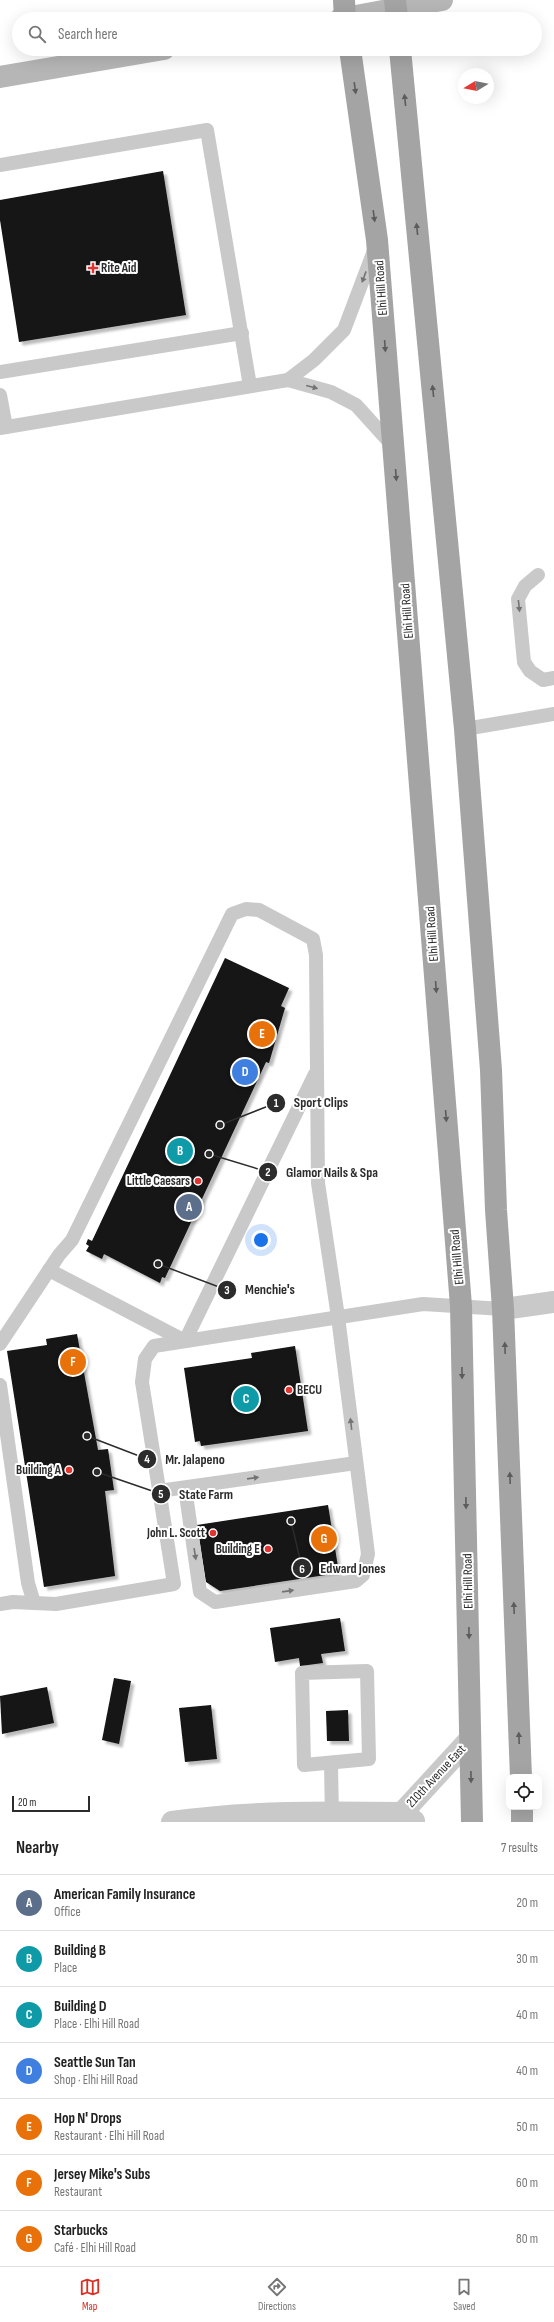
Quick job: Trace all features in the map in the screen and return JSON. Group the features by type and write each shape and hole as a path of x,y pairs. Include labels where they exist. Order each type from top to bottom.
{"main road":[{"name":"Elhi Hill Road","path":"351,56 377,240 461,1306 472,1822"},
{"path":"401,56 465,729 490,1062 496,1210 503,1309 521,1774"},
{"path":"522,1810 522,1822"}],"street":[{"path":"365,12 396,9 442,0"},
{"path":"0,77 123,56"},
{"path":"503,1309 554,1302"},
{"name":"210th Avenue East","path":"172,1822 224,1819 332,1817 408,1818 470,1739"}],"lane":[{"path":"0,165 207,130 250,386"},
{"path":"288,380 314,360 344,330 377,240"},
{"path":"0,372 242,333"},
{"path":"0,395 3,427 288,380 331,392 356,405 394,447"},
{"path":"538,575 525,586 518,598 524,662 530,671 543,680 554,678"},
{"path":"465,729 554,714"},
{"path":"0,1344 49,1270 72,1240 232,914 246,909 259,910 313,939 316,955 318,1182 338,1317 368,1554 363,1575 356,1581 215,1602 200,1592 185,1488"},
{"path":"185,1341 317,1070"},
{"path":"49,1270 185,1341"},
{"path":"0,1604 13,1602 56,1604 174,1584 142,1382 145,1359 154,1346 423,1304 503,1309"},
{"path":"0,1385 28,1584 34,1603"},
{"path":"159,1491 356,1463"},
{"path":"368,1671 369,1759 331,1763 304,1765 302,1673 368,1671"},
{"path":"331,1763 332,1817"}],"building":[{"name":"Rite Aid","path":"163,171 186,315 19,342 0,220 0,200"},
{"path":"225,958 289,988 281,1006 285,1008 269,1063 266,1062 165,1278 162,1277 160,1283 104,1254 102,1259 86,1251 89,1246 86,1244 88,1239 92,1241"},
{"name":"Building A","path":"77,1334 98,1450 108,1449 114,1490 105,1491 115,1576 44,1587 7,1351 47,1345 46,1339"},
{"path":"295,1346 308,1431 201,1446 200,1441 195,1442 184,1368 252,1358 251,1353"},
{"name":"Building E","path":"328,1505 339,1573 220,1591 206,1582 197,1525"},
{"path":"340,1618 345,1651 321,1654 323,1663 300,1666 299,1658 275,1662 270,1628"},
{"path":"114,1678 131,1681 119,1744 102,1740"},
{"path":"47,1687 54,1723 2,1734 0,1696"},
{"path":"211,1705 217,1759 185,1762 179,1708"},
{"path":"348,1710 349,1741 327,1741 326,1711"}],"place":[{"name":"Rite Aid","path":"93,268"},
{"name":"Hop N' Drops","path":"262,1034"},
{"name":"Seattle Sun Tan","path":"245,1072"},
{"name":"Sport Clips","path":"220,1125"},
{"name":"Building B","path":"180,1151"},
{"name":"Glamor Nails & Spa","path":"209,1154"},
{"name":"Little Caesars","path":"198,1181"},
{"name":"American Family Insurance","path":"189,1207"},
{"name":"Menchie's","path":"158,1264"},
{"name":"Jersey Mike's Subs","path":"73,1362"},
{"name":"BECU","path":"289,1390"},
{"name":"Building D","path":"246,1399"},
{"name":"Mr. Jalapeno","path":"87,1436"},
{"name":"Building A","path":"69,1470"},
{"name":"State Farm","path":"97,1472"},
{"name":"Edward Jones","path":"291,1521"},
{"name":"John L. Scott","path":"213,1533"},
{"name":"Starbucks","path":"324,1539"},
{"name":"Building E","path":"268,1549"}]}
